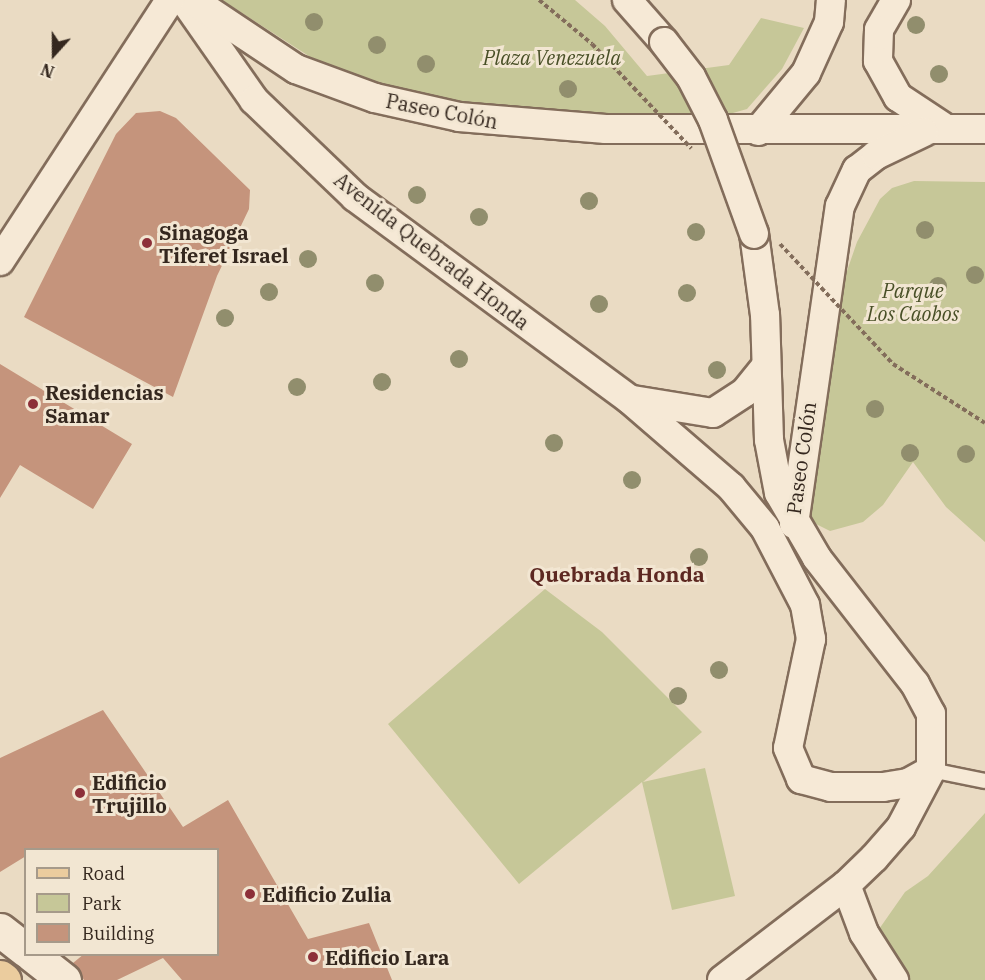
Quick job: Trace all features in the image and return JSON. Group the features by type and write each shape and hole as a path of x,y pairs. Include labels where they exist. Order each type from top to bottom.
{"main road":[{"path":"0,930 24,948"},
{"path":"34,956 64,980"},
{"path":"0,976 4,980"}],"street":[{"path":"0,261 170,0"},
{"name":"Avenida Quebrada Honda","path":"184,0 254,100 355,197 629,399 731,487 765,528 791,574 805,605 811,639 788,748 801,778 831,786 883,787 908,783 931,770"},
{"name":"Paseo Colón","path":"192,0 296,69 417,108 532,126 758,131 942,126 985,129"},
{"name":"Paseo Colón","path":"627,0 691,77 713,120 754,234 765,315 772,467 794,524"},
{"path":"758,131 806,73 829,22 831,0"},
{"path":"896,0 879,30 878,61 898,96 942,126"},
{"name":"Paseo Colón","path":"794,524 818,345 846,187 876,155 942,126"},
{"name":"Avenida Quebrada Honda","path":"629,399 695,414 713,413 730,406 766,366"},
{"path":"722,980 846,885 901,827 931,770 931,714 915,684 794,524"},
{"path":"846,885 864,933 894,980"}],"lane":[{"path":"931,770 985,781"}],"path":[{"path":"539,0 592,44"},
{"path":"893,364 985,423"}],"green space":[{"name":"Plaza Venezuela","path":"222,0 575,0 605,26 647,76 729,65 761,18 804,28 782,69 747,109 715,118 609,118 433,102 329,69"},
{"name":"Parque Los Caobos","path":"914,181 985,182 985,542 946,507 913,462 883,505 863,522 830,531 808,520 838,297 857,242 880,199 892,188"},
{"path":"545,589 602,632 702,732 643,782 705,768 735,896 672,910 642,782 519,884 388,724"},
{"path":"985,813 985,980 910,980 877,932 905,892 928,876"}],"building":[{"name":"Sinagoga Tiferet Israel","path":"160,111 176,118 250,190 249,209 217,276 173,397 24,317 116,134 136,113"},
{"name":"Residencias Samar","path":"0,364 132,444 93,509 20,465 0,498"},
{"path":"103,710 183,827 228,800 308,939 369,923 392,980 182,980 163,958 117,980 84,980 73,963 82,956 219,956 219,848 24,848 24,857 0,872 0,758"}],"place":[{"name":"Sinagoga Tiferet Israel","path":"147,243"},
{"name":"Residencias Samar","path":"33,404"},
{"name":"Edificio Trujillo","path":"80,793"},
{"name":"Edificio Zulia","path":"250,894"},
{"name":"Edificio Lara","path":"313,957"}],"district":[{"name":"Quebrada Honda","path":"617,574"}]}
